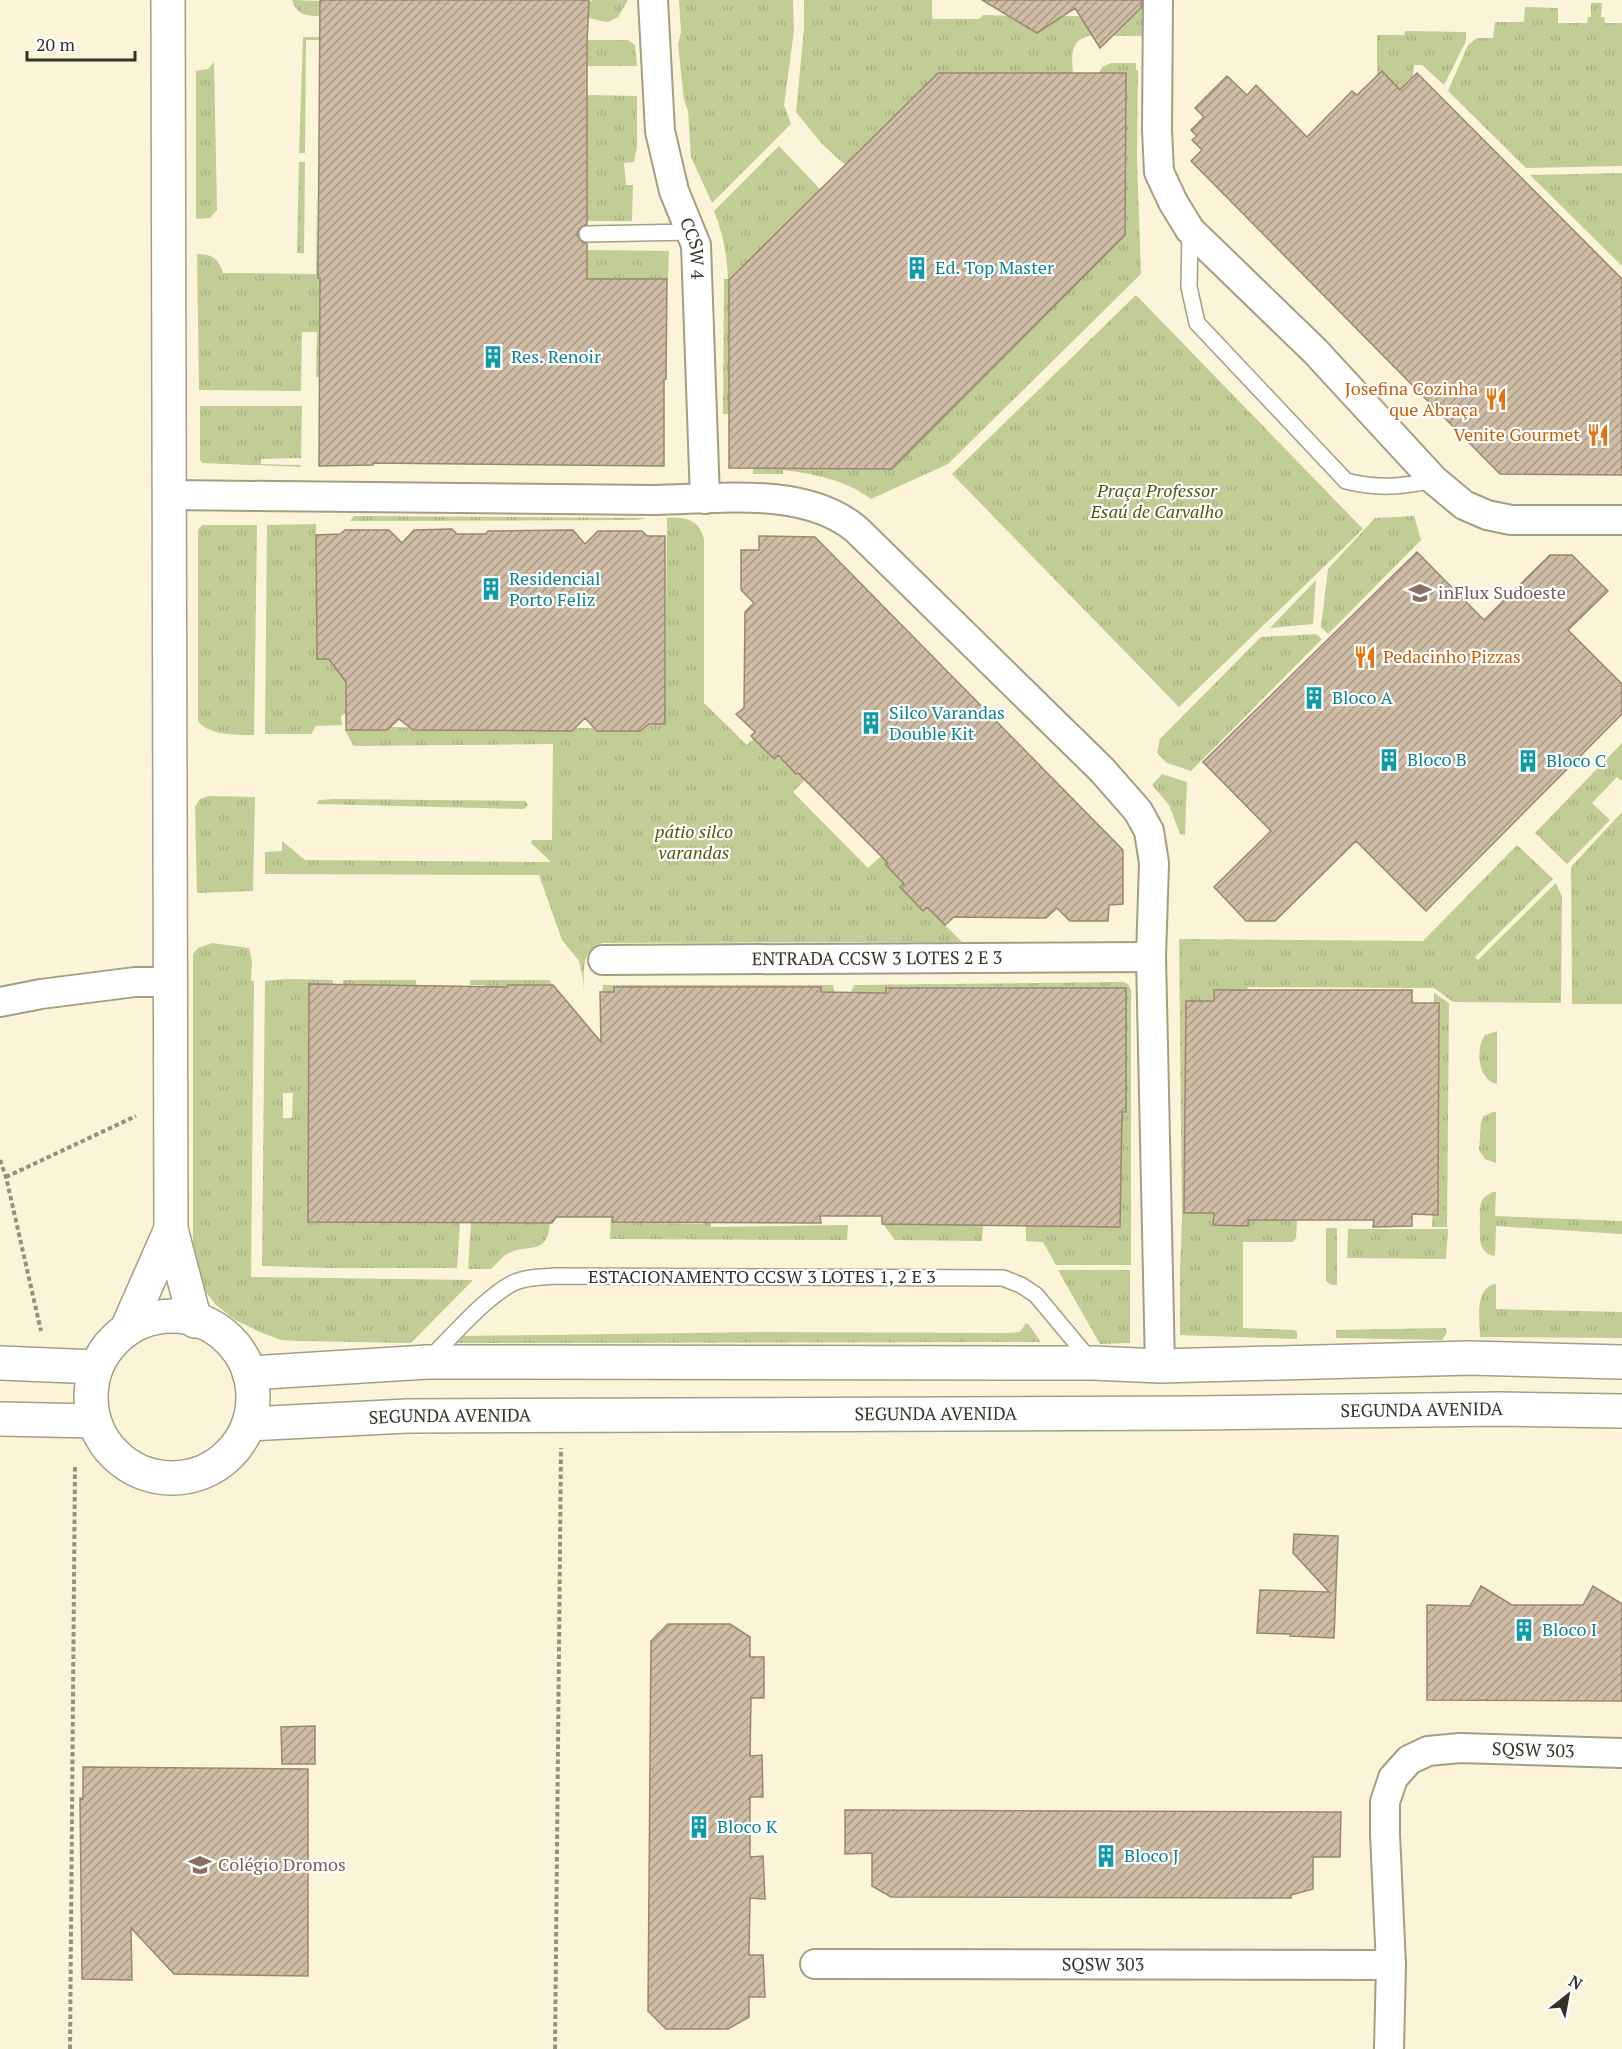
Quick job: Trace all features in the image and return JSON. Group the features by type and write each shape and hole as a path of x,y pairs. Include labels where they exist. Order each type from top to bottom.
{"street":[{"path":"168,0 171,1229 195,1321"},
{"name":"CCSW 4","path":"653,0 660,130 674,191 696,245 705,499"},
{"path":"1158,0 1159,172 1190,230 1315,351 1434,480 1464,505 1487,515 1510,520 1622,520"},
{"path":"169,495 705,499 727,496 787,501 820,508 846,521 1102,770 1138,811 1149,831 1154,863 1152,957 1160,1366"},
{"name":"ENTRADA CCSW 3 LOTES 2 E 3","path":"603,960 1152,957"},
{"path":"1,998 135,982 170,982"},
{"path":"127,1329 171,1229"},
{"path":"173,1316 195,1321 206,1324 233,1343 249,1372 253,1398 249,1424 240,1442 227,1458 209,1469 190,1476 170,1478 149,1475 131,1467 115,1455 103,1439 94,1421 91,1394 96,1367 109,1346 127,1329 149,1319 173,1316"},
{"path":"249,1372 427,1362 1160,1366 1470,1358 1622,1362"},
{"path":"0,1364 96,1367"},
{"name":"SEGUNDA AVENIDA","path":"249,1424 407,1416 1186,1413 1501,1409 1622,1411"},
{"path":"0,1419 94,1421"},
{"name":"SQSW 303","path":"1389,2049 1391,1965 1385,1802 1393,1778 1409,1760 1428,1751 1460,1748 1622,1753"},
{"name":"SQSW 303","path":"815,1964 1391,1965"}],"lane":[{"path":"1190,230 1189,287 1197,323 1346,481 1368,487 1408,486 1434,480"},
{"path":"587,234 691,232"},
{"name":"ESTACIONAMENTO CCSW 3 LOTES 1, 2 E 3","path":"427,1362 495,1294 527,1278 555,1276 1003,1278 1021,1285 1036,1295 1093,1364"}],"path":[{"path":"6,1177 137,1116 146,1115"},
{"path":"0,1160 6,1177 42,1338"},
{"path":"555,2049 561,1446"},
{"path":"70,2049 75,1465"}],"green space":[{"path":"292,0 320,1 320,16 310,16 299,12"},
{"path":"628,0 618,17 608,22 588,18 589,2"},
{"path":"679,0 793,0 794,31 784,105 791,124 712,203 691,157 688,111 684,100 678,44 681,32"},
{"path":"804,0 932,0 933,19 979,19 983,15 1013,16 1015,20 1057,20 1060,16 1080,16 1083,20 1128,21 1131,18 1131,0 1146,0 1146,36 1088,36 1082,39 1073,51 1073,73 938,73 845,165 822,144 796,112 804,29"},
{"path":"1591,3 1602,3 1601,17 1604,17 1605,23 1622,23 1622,166 1526,168 1448,91 1468,45 1477,38 1493,38 1495,22 1524,22 1525,7 1558,8 1558,23 1587,23 1588,17 1591,17"},
{"path":"1405,31 1466,32 1466,41 1444,85 1422,65 1414,65 1413,76 1400,90 1377,75 1377,35 1404,35"},
{"path":"303,37 319,37 319,40 306,40 305,153 299,153"},
{"path":"587,40 628,40 635,45 637,66 587,66"},
{"path":"214,62 217,210 210,218 196,219 196,71 208,69"},
{"path":"1111,63 1136,63 1136,70 1138,70 1137,159 1141,274 948,464 871,499 851,487 818,476 783,470 783,474 753,474 753,468 1001,358 1125,235 1126,74 1099,73 1102,67"},
{"path":"587,95 637,96 637,147 634,162 624,163 626,185 633,185 632,221 587,221"},
{"path":"779,146 820,189 729,280 729,414 723,414 724,279 728,279 724,244 714,211"},
{"path":"299,162 305,162 304,253 297,253"},
{"path":"1622,173 1622,266 1530,175"},
{"path":"317,192 320,377 316,377 317,332 302,332 301,391 199,390 197,254 214,258 223,273 316,274"},
{"path":"587,250 669,251 668,280 587,279"},
{"name":"Praça Professor Esaú de Carvalho","path":"1136,295 1363,529 1179,707 952,474"},
{"path":"200,406 302,406 301,458 261,459 261,464 301,465 300,467 202,463 200,460"},
{"path":"354,516 646,518 637,520 350,521"},
{"path":"1414,516 1421,540 1328,634 1321,627 1328,569 1375,518"},
{"name":"pátio silco varandas","path":"667,518 680,518 695,523 704,539 704,703 747,745 754,738 773,759 778,755 796,774 798,773 805,780 793,792 868,868 881,856 888,863 886,865 904,884 901,887 927,907 962,942 603,943 596,946 587,956 584,970 584,992 579,961 562,940 539,875 265,874 265,852 282,851 282,841 305,860 551,862 531,843 532,840 552,840 553,744 355,746 345,730 387,730 390,727 572,731 575,728 594,728 597,731 638,731 644,724 665,724"},
{"path":"316,524 317,658 345,658 346,713 341,716 342,725 316,726 311,734 265,734 267,525"},
{"path":"202,525 257,525 254,735 216,732 209,730 198,721 198,530"},
{"path":"1316,580 1313,624 1270,628"},
{"path":"1316,634 1322,639 1191,771 1167,763 1157,753 1160,739 1261,637"},
{"path":"1622,743 1622,781 1617,777 1592,803 1610,820 1567,864 1535,833"},
{"path":"1162,774 1187,782 1185,835 1180,834 1169,805 1152,785"},
{"path":"208,796 255,797 253,891 197,893 195,807 200,799"},
{"path":"319,800 525,801 528,805 524,809 317,804"},
{"path":"1622,812 1622,1004 1572,1004 1571,867"},
{"path":"1517,845 1553,879 1475,957 1478,960 1556,883 1562,897 1561,1003 1453,1002 1434,988 1248,987 1247,991 1214,990 1213,1001 1186,1001 1184,1212 1214,1213 1213,1225 1247,1226 1248,1220 1297,1220 1296,1238 1293,1242 1243,1242 1243,1328 1294,1330 1297,1332 1297,1339 1180,1335 1182,1218 1179,939 1423,941"},
{"path":"212,943 249,948 252,961 251,981 254,981 251,1277 473,1280 411,1343 281,1340 235,1320 215,1304 197,1274 193,1255 193,954 198,948"},
{"path":"333,980 333,984 313,984 309,988 308,1218 311,1222 460,1223 457,1268 262,1266 265,981","holes":["283,1093 293,1093 292,1118 283,1118"]},
{"path":"343,980 416,980 416,985 380,985 378,988 359,988 357,985 343,984"},
{"path":"470,980 550,980 552,985 508,985 506,988 487,989 485,985 470,985"},
{"path":"1123,982 1128,984 1131,990 1131,1265 1056,1265 1043,1242 1026,1241 1026,1225 1122,1112 1126,1111 1126,988 1052,988 1012,992 1011,987 887,988 886,993 851,992 854,985"},
{"path":"603,985 833,985 835,993 821,993 821,987 614,987 614,992 602,992"},
{"path":"1434,993 1449,1003 1447,1227 1432,1227 1439,1095 1439,1003 1434,1003"},
{"path":"1497,1031 1497,1084 1491,1082 1482,1071 1479,1055 1485,1035"},
{"path":"1496,1112 1496,1163 1485,1159 1479,1150 1481,1122 1484,1116"},
{"path":"1496,1192 1495,1216 1622,1221 1622,1234 1496,1226 1495,1256 1482,1247 1480,1232 1480,1206 1483,1199"},
{"path":"611,1217 613,1217 613,1222 703,1224 704,1217 711,1217 711,1227 848,1225 847,1240 610,1239"},
{"path":"550,1222 548,1233 541,1245 509,1253 491,1269 468,1269 471,1223"},
{"path":"883,1224 983,1225 982,1241 895,1240"},
{"path":"1326,1228 1337,1228 1337,1285 1331,1285 1326,1281"},
{"path":"1348,1229 1448,1229 1446,1259 1347,1258"},
{"path":"1058,1270 1130,1270 1130,1343 1100,1344"},
{"path":"1493,1284 1496,1284 1496,1309 1622,1312 1622,1338 1480,1337 1479,1307 1483,1294"},
{"path":"1026,1323 1041,1342 457,1343 463,1336 762,1332 1005,1333 1020,1332"},
{"path":"1446,1328 1447,1332 1442,1340 1336,1338 1336,1330"}],"building":[{"path":"320,0 589,0 587,224 579,229 577,235 582,242 587,244 587,279 667,279 664,466 373,463 373,465 319,466"},
{"path":"982,0 1142,0 1141,8 1100,48 1075,8 1037,33"},
{"path":"1382,71 1400,90 1417,73 1622,279 1622,475 1500,474 1191,161 1202,150 1192,140 1197,136 1191,130 1204,117 1195,108 1227,76 1247,95 1256,85 1307,137 1352,91 1357,95"},
{"name":"Ed. Top Master","path":"938,73 1126,73 1125,235 892,469 729,468 729,280"},
{"name":"Residencial Porto Feliz","path":"452,529 457,534 486,534 488,531 573,530 585,544 598,531 642,531 647,536 665,536 665,724 649,724 640,731 597,731 585,718 572,731 413,730 399,719 387,730 346,730 346,682 329,659 317,659 316,535 340,534 345,530 389,530 402,543 414,530"},
{"name":"Silco Varandas Double Kit","path":"759,536 815,537 1123,850 1123,904 1109,905 1108,921 1070,921 1057,908 1046,918 954,917 945,925 927,907 923,911 900,887 904,884 886,865 888,863 798,773 796,774 778,755 774,759 751,736 755,732 736,714 744,708 745,612 754,603 741,590 741,550 759,550"},
{"path":"1417,552 1484,620 1550,555 1572,555 1608,591 1568,630 1622,684 1622,714 1426,911 1356,841 1275,921 1246,921 1214,887 1271,831 1203,762"},
{"path":"309,984 507,987 508,985 553,985 601,1042 600,992 614,992 614,987 821,987 821,992 886,993 886,988 1126,988 1126,1112 1122,1112 1120,1227 882,1224 882,1216 820,1216 821,1223 612,1222 613,1217 556,1217 552,1223 308,1222"},
{"path":"1214,990 1412,990 1412,1003 1439,1003 1438,1215 1412,1214 1412,1226 1373,1227 1374,1220 1248,1220 1248,1226 1213,1225 1214,1213 1184,1213 1186,1001 1214,1001"},
{"path":"1294,1534 1338,1536 1334,1638 1257,1633 1260,1590 1329,1592 1293,1553"},
{"name":"Bloco I","path":"1481,1586 1512,1605 1583,1605 1593,1586 1622,1604 1622,1701 1427,1700 1427,1605 1470,1606"},
{"name":"Bloco K","path":"668,1624 730,1624 750,1637 750,1657 764,1657 764,1698 751,1698 750,1756 762,1755 763,1797 750,1797 750,1857 763,1856 765,1899 750,1898 749,1955 763,1955 765,1997 749,1997 749,2017 728,2029 666,2029 648,2011 651,1641"},
{"path":"315,1726 315,1764 282,1764 281,1727"},
{"name":"Colégio Dromos","path":"83,1767 308,1769 308,1976 174,1974 131,1928 132,1980 82,1979 80,1798 83,1799"},
{"name":"Bloco J","path":"845,1810 1341,1812 1340,1857 1313,1857 1313,1889 1291,1895 1291,1898 891,1897 872,1886 872,1853 845,1854"}],"place":[{"name":"Ed. Top Master","path":"917,268"},
{"name":"Res. Renoir","path":"493,357"},
{"name":"Josefina Cozinha que Abraça","path":"1496,399"},
{"name":"Venite Gourmet","path":"1598,435"},
{"name":"Residencial Porto Feliz","path":"491,589"},
{"name":"inFlux Sudoeste","path":"1420,593"},
{"name":"Pedacinho Pizzas","path":"1365,657"},
{"name":"Bloco A","path":"1314,698"},
{"name":"Silco Varandas Double Kit","path":"871,723"},
{"name":"Bloco B","path":"1389,760"},
{"name":"Bloco C","path":"1528,761"},
{"name":"Bloco I","path":"1524,1630"},
{"name":"Bloco K","path":"699,1827"},
{"name":"Bloco J","path":"1106,1856"},
{"name":"Colégio Dromos","path":"200,1865"}]}
